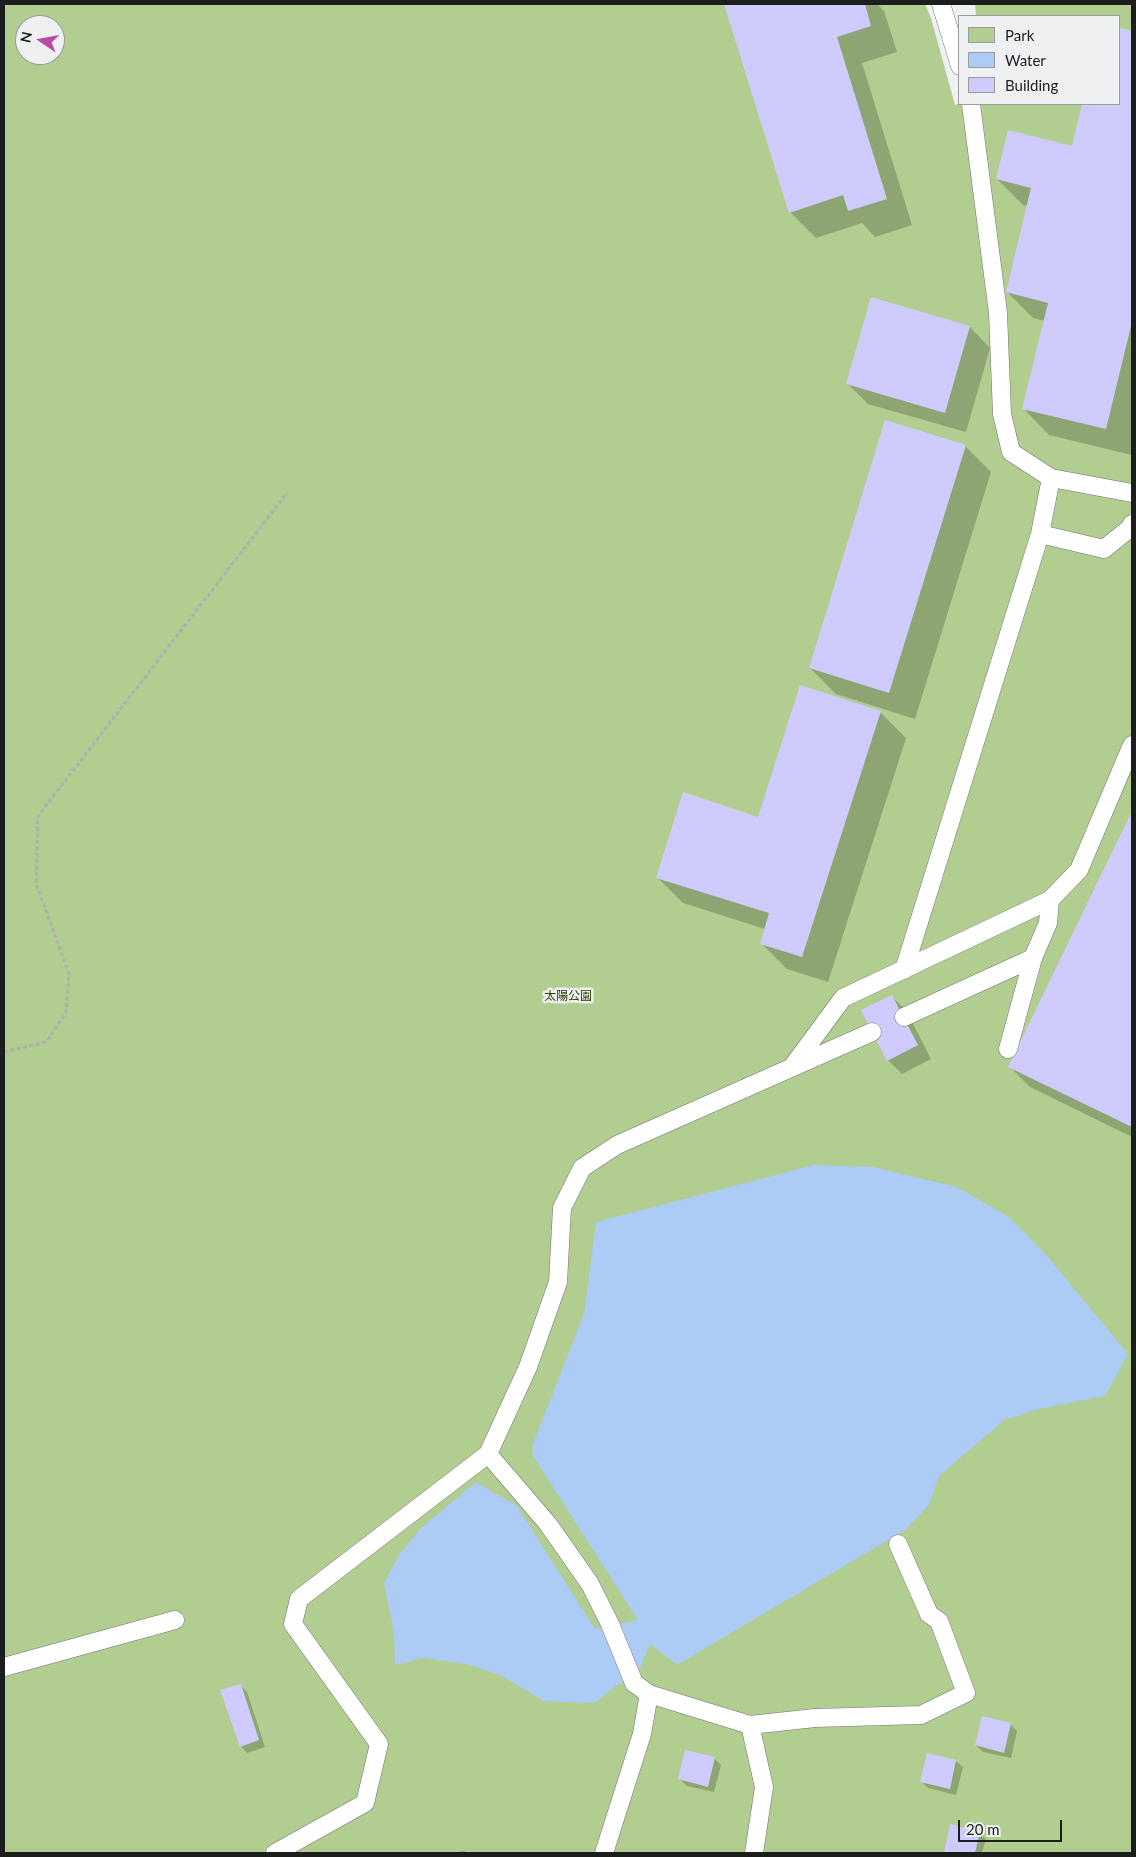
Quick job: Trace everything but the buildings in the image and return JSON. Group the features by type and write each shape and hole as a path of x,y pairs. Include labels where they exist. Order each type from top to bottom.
{"lane":[{"path":"941,4 958,59"},
{"path":"970,105 998,313 1002,414 1012,452 1051,478 1132,493"},
{"path":"904,970 1040,534 1051,478"},
{"path":"1040,534 1104,548 1130,528 1132,524"},
{"path":"791,1069 843,998 1050,900 1079,870 1132,745"},
{"path":"1008,1049 1033,958 1048,923 1050,900"},
{"path":"904,1017 1033,958"},
{"path":"275,1853 365,1803 379,1744 294,1624 299,1599 488,1454 528,1367 558,1282 562,1208 582,1168 616,1144 872,1032"},
{"path":"488,1454 548,1524 590,1584 610,1624 634,1683 649,1694 750,1725 815,1718 921,1715 966,1693 939,1621 929,1614 898,1544"},
{"path":"4,1667 175,1620"},
{"path":"604,1853 642,1734 649,1694"},
{"path":"750,1725 764,1787 754,1853"}],"path":[{"path":"4,1052 46,1042 66,1013 69,974 36,883 38,816 287,493"}],"green space":[{"name":"太陽公園","path":"4,4 925,4 931,18 955,105 1121,105 1121,15 976,15 975,4 1132,4 1132,1853 4,1853"}],"water":[{"path":"814,1165 873,1167 957,1187 1009,1217 1048,1257 1128,1354 1105,1396 1039,1409 1004,1420 939,1476 929,1505 905,1530 677,1665 650,1644 640,1668 594,1703 544,1701 500,1675 467,1664 424,1658 395,1665 394,1632 384,1583 399,1555 421,1528 476,1482 517,1506 595,1629 638,1620 533,1456 532,1446 584,1314 596,1222"}]}
